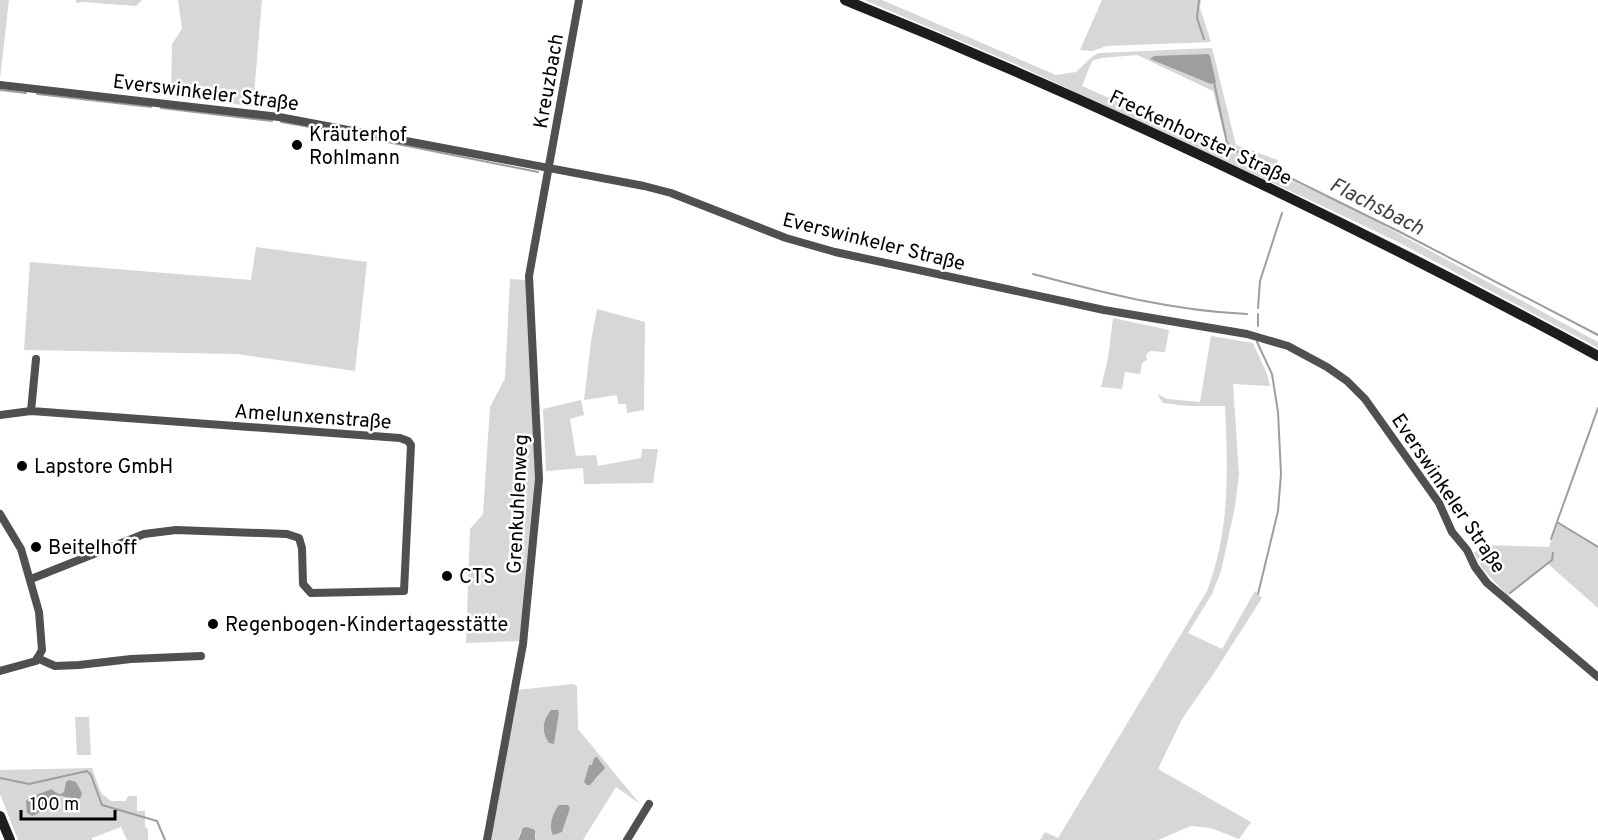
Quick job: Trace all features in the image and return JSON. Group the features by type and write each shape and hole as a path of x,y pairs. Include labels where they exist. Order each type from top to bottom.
{"main road":[{"name":"Freckenhorster Straße","path":"845,0 984,58 1217,163 1413,259 1598,356"},
{"path":"0,816 10,840"}],"street":[{"name":"Kreuzbach","path":"548,168 579,0"},
{"name":"Everswinkeler Straße","path":"0,85 277,116 548,168 671,193 786,238 836,252 1104,310 1247,334 1288,346 1327,367 1347,381 1365,399 1439,503 1452,532 1467,550 1475,567 1487,583 1598,677"},
{"name":"Grenkuhlenweg","path":"487,840 523,644 534,537 539,460 529,276 548,168"},
{"path":"31,411 36,359"},
{"name":"Amelunxenstraße","path":"0,415 31,411 400,438 408,441 411,452 404,591 311,593 303,584 302,548 299,538 287,534 176,530 144,534 31,579"},
{"path":"0,514 21,549 31,579 39,612 42,650 36,661 0,671"},
{"path":"37,658 55,666 201,656"},
{"path":"627,840 649,804"}],"shaded area":[{"path":"0,0 9,0 0,79"},
{"path":"76,0 142,0 136,6 76,3"},
{"path":"178,0 262,0 253,106 171,97 172,44 182,29"},
{"path":"864,0 882,0 1056,75 1076,72 1099,53 1212,48 1236,145 1278,160 1275,173 1346,205 1598,342 1598,348 1398,242 1013,63","holes":["1137,55 1213,91 1223,131 1228,140 1222,148 1082,86 1092,61"]},
{"path":"1102,0 1201,0 1200,8 1211,42 1107,46 1092,51 1080,50"},
{"path":"1208,54 1216,82 1211,84 1150,59 1154,56"},
{"path":"256,247 367,262 355,371 236,354 24,350 30,262 251,280"},
{"path":"510,279 528,280 535,478 530,558 519,641 466,643 470,529 483,514 490,407 505,378"},
{"path":"597,309 645,322 644,410 627,413 626,404 618,404 617,395 584,400"},
{"path":"1113,318 1169,330 1165,352 1150,351 1146,355 1147,360 1142,363 1140,374 1125,372 1122,389 1101,387 1108,358"},
{"path":"1211,336 1253,343 1270,386 1233,384 1239,474 1235,507 1221,571 1212,594 1188,633 1222,649 1255,591 1262,598 1182,719 1158,769 1251,822 1239,839 1211,828 1191,826 1158,840 1040,840 1045,832 1058,838 1207,591 1224,523 1227,477 1225,406 1163,403 1157,394 1167,399 1200,402"},
{"path":"581,400 584,415 570,419 576,456 596,455 598,466 641,458 642,449 658,449 653,483 584,484 583,468 546,471 543,409"},
{"path":"1557,523 1598,546 1598,608 1548,564 1508,596 1482,568 1474,553 1484,545 1549,547"},
{"path":"573,684 577,686 578,729 640,804 616,787 583,840 534,840 536,836 526,827 520,833 518,840 489,840 517,690","holes":["548,713 559,713 554,744 549,743 544,731","589,765 592,765 599,776 595,780 584,782"]},
{"path":"551,710 558,710 559,713 554,744 549,743 544,731 544,722"},
{"path":"75,717 89,717 91,755 77,755"},
{"path":"597,757 605,768 590,785 587,785 584,782 589,765 592,765 594,758"},
{"path":"92,768 101,793 111,801 126,801 128,796 137,796 137,811 145,811 148,840 127,840 121,827 92,838 92,840 18,840 0,794 0,770"},
{"path":"69,780 76,782 82,793 81,797 77,800 70,800 63,796 53,797 37,814 32,816 27,813 26,801 30,797 52,789 61,794"},
{"path":"559,805 568,805 570,808 562,832 553,835 551,824 555,812"},
{"path":"523,828 535,830 535,840 518,840"}],"waterway":[{"name":"Flachsbach","path":"1199,0 1197,18 1204,39"},
{"name":"Flachsbach","path":"1214,82 1227,143 1236,151 1402,233 1598,335"},
{"path":"0,90 26,93"},
{"path":"37,94 151,107"},
{"path":"161,108 272,121"},
{"path":"281,122 310,127"},
{"path":"322,129 538,172"},
{"path":"1258,308 1260,281 1282,213"},
{"path":"1033,274 1166,305 1247,314"},
{"path":"1258,314 1258,326"},
{"path":"1257,342 1272,374 1278,412 1281,474 1278,511 1258,594"},
{"name":"Flachsbach","path":"1598,408 1557,522 1598,547"},
{"path":"1551,539 1557,522"},
{"path":"1510,593 1552,560 1553,553"},
{"path":"0,778 29,784 87,771 91,775 102,805 157,821 165,840"}],"place":[{"name":"Kräuterhof Rohlmann","path":"297,145"},
{"name":"Lapstore GmbH","path":"22,466"},
{"name":"Beitelhoff","path":"36,547"},
{"name":"CTS","path":"447,576"},
{"name":"Regenbogen-Kindertagesstätte","path":"213,624"}]}
